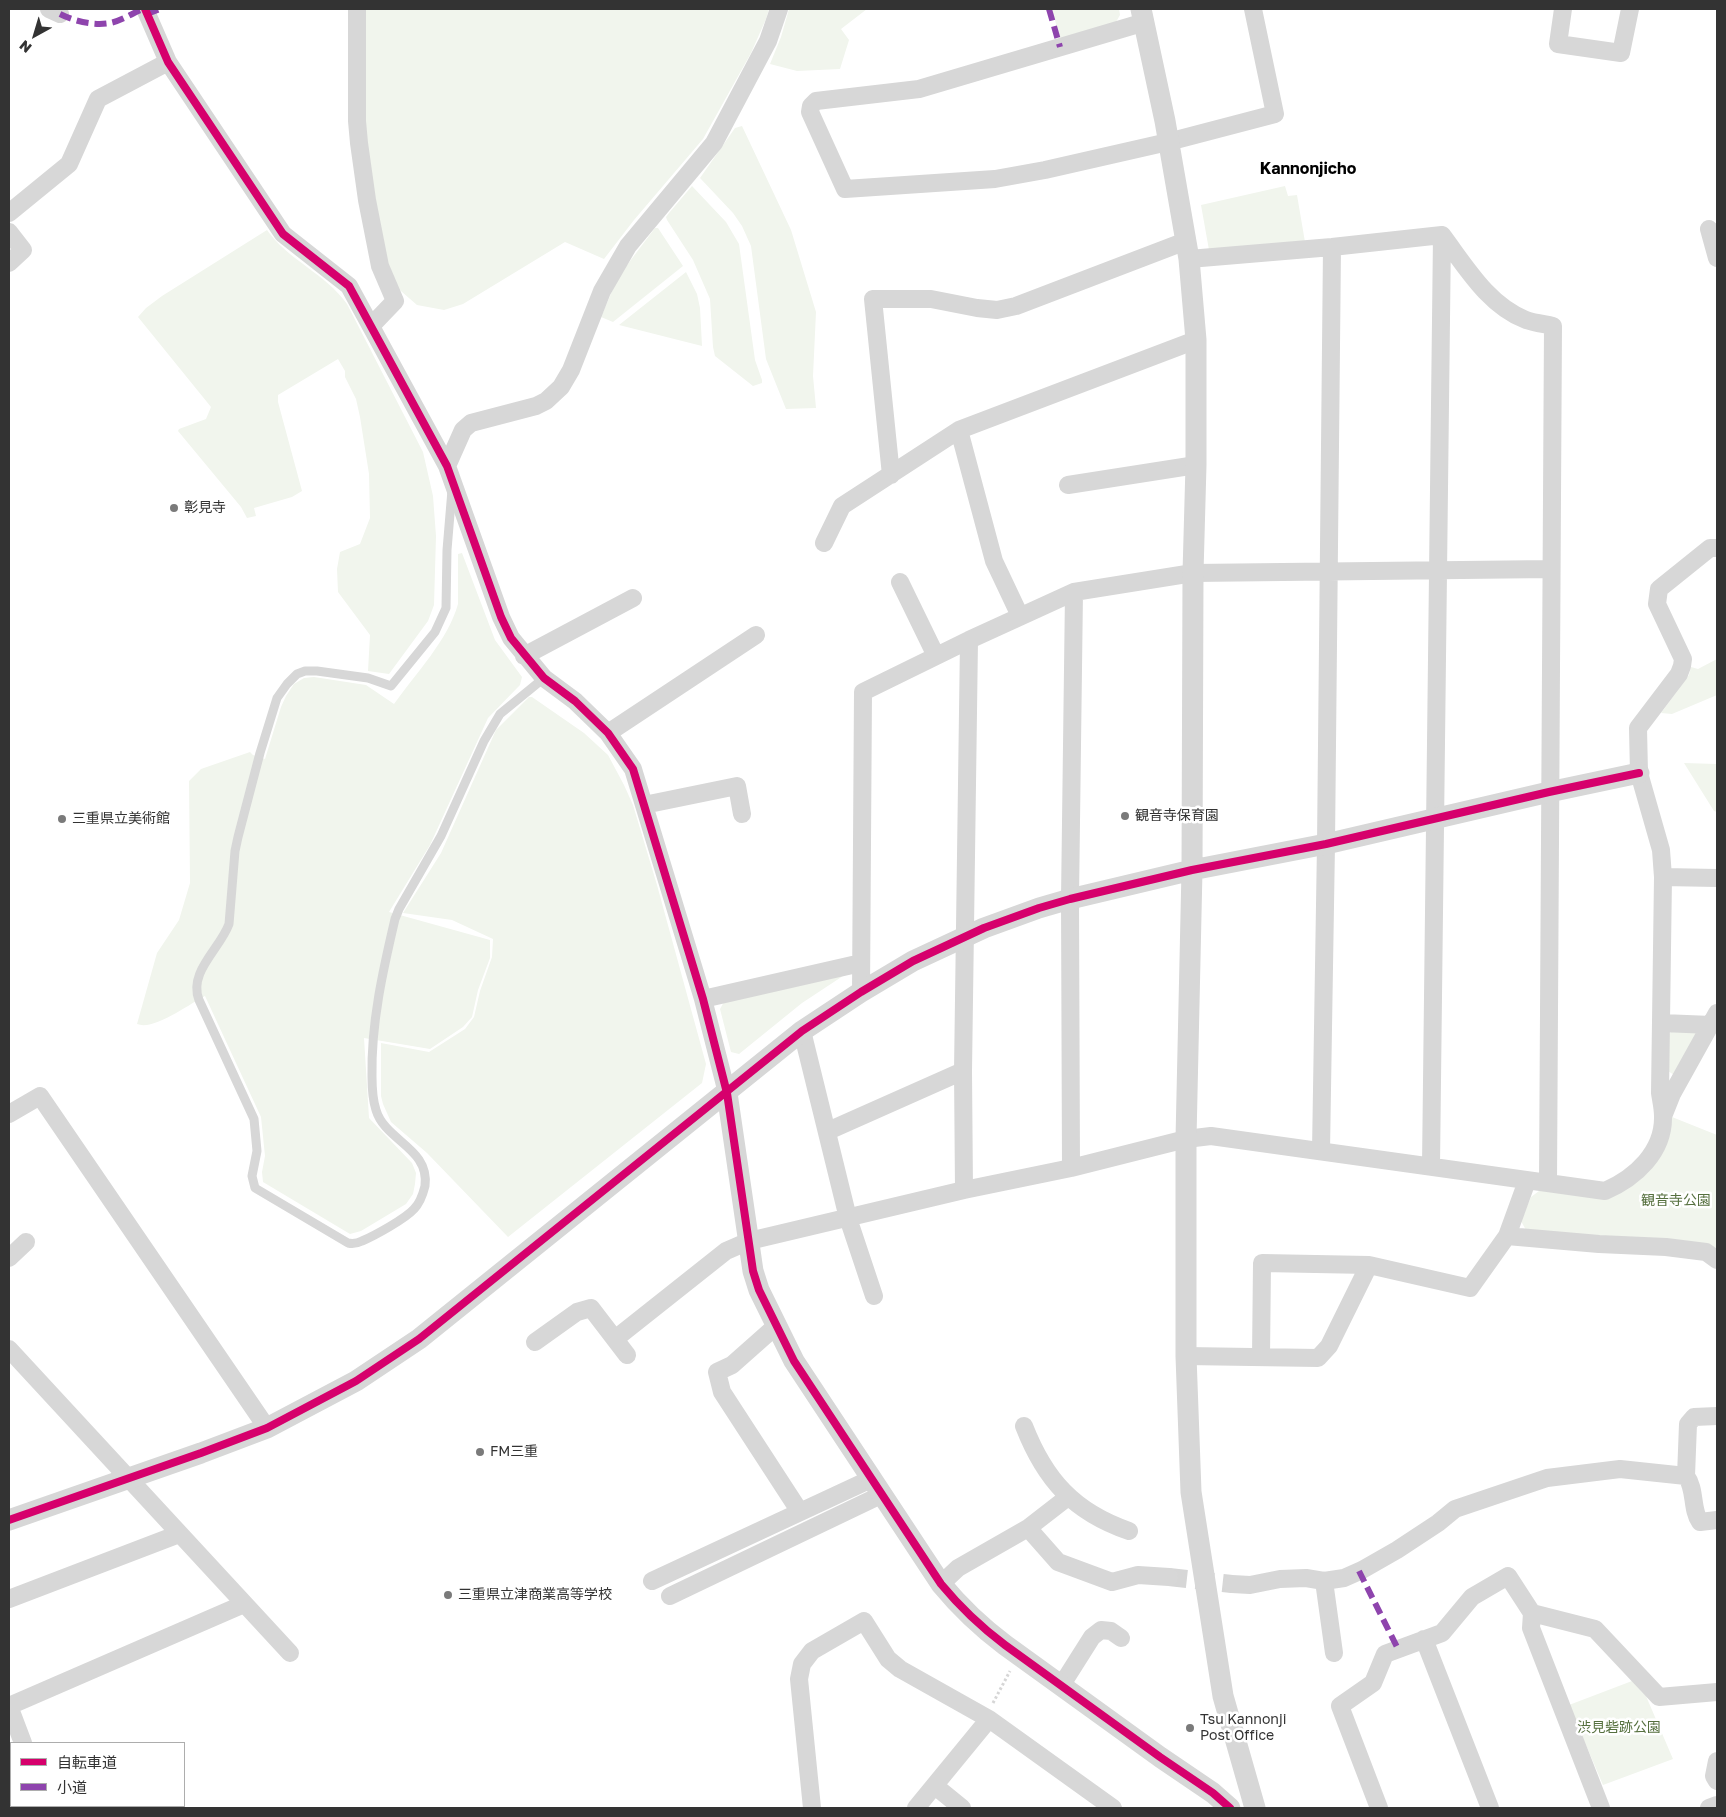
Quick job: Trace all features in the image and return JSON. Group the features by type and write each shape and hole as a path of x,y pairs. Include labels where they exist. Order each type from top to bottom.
{"street":[{"path":"145,9 168,62 283,234 349,286 446,466 501,617 511,638 544,678 575,702 608,733 633,768 703,998 727,1093 753,1270 759,1290 794,1361 940,1584 958,1604 981,1627 1019,1656 1213,1793 1230,1808"},
{"path":"357,9 357,121 359,144 367,200 380,266 395,301 371,326"},
{"path":"446,466 463,430 471,423 536,406 546,401 560,387 571,370 602,291 628,246 714,143 768,41 779,9"},
{"path":"1252,9 1275,114 1168,142 1045,170 995,179 845,189 810,112 811,106 816,101 919,88 1143,16 1168,142 1187,250 1196,340 1192,870 1186,1139 1186,1356 1191,1492 1222,1696 1255,1808"},
{"path":"1562,9 1558,44 1621,53 1630,9"},
{"path":"9,213 69,164 98,99 168,62"},
{"path":"1709,230 1717,258"},
{"path":"9,232 23,250 9,262"},
{"path":"891,474 873,299 931,299 997,310 1016,306 1187,250 1332,247 1442,236"},
{"path":"1442,236 1479,284 1509,312 1528,321 1553,326 1550,569 1552,673 1549,792 1548,1182"},
{"path":"1431,1166 1442,236"},
{"path":"1321,1151 1332,247"},
{"path":"824,543 842,506 959,430 1196,340"},
{"path":"959,430 994,561 1020,616"},
{"path":"1068,485 1196,465"},
{"path":"1664,1117 1660,1093 1663,877 1661,850 1639,773 1638,728 1679,674 1682,666 1683,659 1657,604 1659,589 1710,548 1717,548"},
{"path":"861,992 863,692 969,640 1074,592 1193,573 1550,569"},
{"path":"900,582 936,656"},
{"path":"1071,1168 1070,899 1074,592"},
{"path":"524,656 633,598"},
{"path":"608,733 756,635"},
{"path":"964,1190 969,640"},
{"path":"9,1520 201,1454 267,1428 356,1381 419,1339 802,1031 912,961 984,928 1070,899 1192,870 1326,844 1639,773"},
{"path":"644,805 736,786 742,814"},
{"path":"1663,877 1717,878"},
{"path":"703,998 861,963"},
{"path":"1662,1023 1714,1019"},
{"path":"614,1339 726,1251 749,1241 964,1190 1071,1168 1186,1139 1211,1136 1605,1191 1626,1180 1646,1164 1656,1148 1672,1094 1714,1019"},
{"path":"802,1031 848,1218 874,1296"},
{"path":"828,1131 964,1071"},
{"path":"9,1114 40,1096 267,1428"},
{"path":"1261,1357 1262,1263 1369,1265 1470,1288 1507,1236 1527,1181"},
{"path":"1507,1236 1599,1244 1666,1247 1706,1252 1717,1260"},
{"path":"9,1258 26,1242"},
{"path":"1186,1356 1318,1358 1329,1346 1369,1265"},
{"path":"535,1342 577,1312 591,1308 627,1355"},
{"path":"776,1326 732,1365 717,1372 722,1392 800,1512"},
{"path":"9,1349 290,1653"},
{"path":"1717,1416 1694,1417 1688,1424 1686,1476 1700,1522 1717,1520"},
{"path":"1024,1426 1032,1448 1048,1474 1068,1497 1106,1523 1129,1531"},
{"path":"1232,1584 1250,1585 1280,1579 1297,1578 1324,1581 1344,1578 1397,1550 1438,1523 1455,1509 1547,1478 1620,1469 1686,1476"},
{"path":"652,1580 800,1512 876,1487"},
{"path":"670,1596 876,1487"},
{"path":"940,1584 958,1568 1028,1528 1068,1497"},
{"path":"1028,1528 1058,1562 1112,1582 1138,1574 1169,1577"},
{"path":"9,1599 179,1534"},
{"path":"1380,1808 1340,1706 1373,1683 1386,1654 1442,1633 1472,1597 1508,1576 1532,1613 1531,1628 1601,1808"},
{"path":"1324,1581 1334,1653"},
{"path":"23,1742 9,1706 244,1604"},
{"path":"1532,1613 1596,1629 1660,1697 1717,1692"},
{"path":"812,1808 799,1679 802,1664 812,1651 864,1621 888,1659 900,1669 987,1718 1113,1808"},
{"path":"1061,1686 1092,1637 1101,1630 1110,1631 1121,1638"},
{"path":"1424,1639 1490,1808"},
{"path":"916,1808 987,1718"},
{"path":"1717,1761 1714,1776 1717,1781"},
{"path":"935,1786 962,1808"},
{"path":"1709,1808 1717,1805"}],"lane":[{"path":"452,483 447,550 446,608 435,632 391,686 368,678 309,671 301,672 293,677 277,698 260,753 235,851 229,924 225,934 198,976 196,990 254,1119 257,1151 252,1176 255,1188 348,1243 361,1242 409,1214 421,1198 425,1184 424,1169 418,1158 380,1121 372,1094 373,1027 395,919 441,836 484,741 500,714 544,678"}],"path":[{"path":"987,1718 1019,1656"}],"green space":[{"path":"365,9 769,9 751,53 703,139 634,220 604,259 565,242 463,304 444,310 417,305 394,285 386,260 364,140"},
{"path":"789,9 867,9 841,29 849,40 840,69 797,71 770,64 781,37"},
{"path":"1052,9 1119,9 1120,15 1116,22 1060,39"},
{"path":"742,126 791,230 816,312 813,376 816,408 786,409 766,359 751,246 742,226 733,213 700,178 735,128"},
{"path":"692,186 726,222 739,244 755,360 762,380 762,383 753,386 715,356 710,299 693,260 666,217"},
{"path":"1285,186 1288,196 1297,195 1305,242 1209,250 1201,205"},
{"path":"655,228 658,228 683,266 613,322 601,317 618,277"},
{"path":"267,230 285,250 329,284 347,304 423,452 433,496 436,536 434,605 428,621 389,674 368,671 370,635 338,592 337,569 340,552 360,544 370,518 369,474 360,417 356,399 338,359 278,395 278,402 302,491 292,497 254,508 256,516 247,518 241,507 178,431 206,419 211,407 138,317 146,308 162,296"},
{"path":"686,272 697,294 700,308 702,346 619,325"},
{"path":"462,553 495,640 522,677 520,685 488,718 430,845 389,912 490,940 490,958 478,990 472,1017 463,1027 430,1049 364,1038 369,1118 412,1163 416,1173 413,1194 406,1204 361,1231 350,1234 263,1182 262,1172 265,1156 261,1117 205,996 153,1024 137,1024 157,953 179,920 190,883 189,781 201,769 250,752 265,759 286,696 294,684 304,678 314,677 366,685 394,704 431,656 453,617 458,604 458,554"},
{"path":"1717,659 1717,695 1672,714 1661,713 1689,675 1691,667 1698,669"},
{"path":"529,697 532,697 584,733 608,755 624,785 633,805 657,885 706,1064 702,1083 508,1237 427,1153 391,1122 381,1096 381,1043 429,1052 465,1029 474,1017 480,991 492,957 493,939 452,920 403,913 441,853 496,730"},
{"path":"1684,763 1717,764 1717,812 1714,811"},
{"path":"846,974 802,1003 739,1054 731,1052 720,1009 725,1000"},
{"path":"1674,1029 1701,1030 1674,1075 1668,1071 1667,1036"},
{"name":"観音寺公園","path":"1672,1117 1717,1135 1717,1252 1527,1232 1521,1221 1531,1197 1543,1188 1604,1198 1669,1133"},
{"name":"渋見砦跡公園","path":"1632,1681 1646,1696 1673,1759 1603,1785 1569,1705"}],"tunnel":[{"path":"1169,1577 1232,1584"}],"marked path":[{"path":"60,14 84,22 104,24 118,21 143,9"},
{"path":"147,14 160,9"},
{"path":"1049,9 1060,47"},
{"path":"1359,1571 1398,1649"}],"cycle path":[{"path":"145,9 168,62 283,234 349,286 447,466 501,617 511,638 544,678 575,701 608,733 633,769 703,999 727,1093 753,1271 759,1290 794,1361 941,1584 963,1609 1005,1645 1213,1793 1230,1808"},
{"path":"9,1520 267,1428 356,1381 419,1339 802,1031 861,992 913,961 984,928 1070,899 1192,870 1326,844 1639,773"}],"place":[{"name":"彰見寺","path":"174,508"},
{"name":"観音寺保育園","path":"1125,816"},
{"name":"三重県立美術館","path":"62,819"},
{"name":"FM三重","path":"480,1452"},
{"name":"三重県立津商業高等学校","path":"448,1595"},
{"name":"Tsu Kannonji Post Office","path":"1190,1728"}],"district":[{"name":"Kannonjicho","path":"1308,169"}]}
